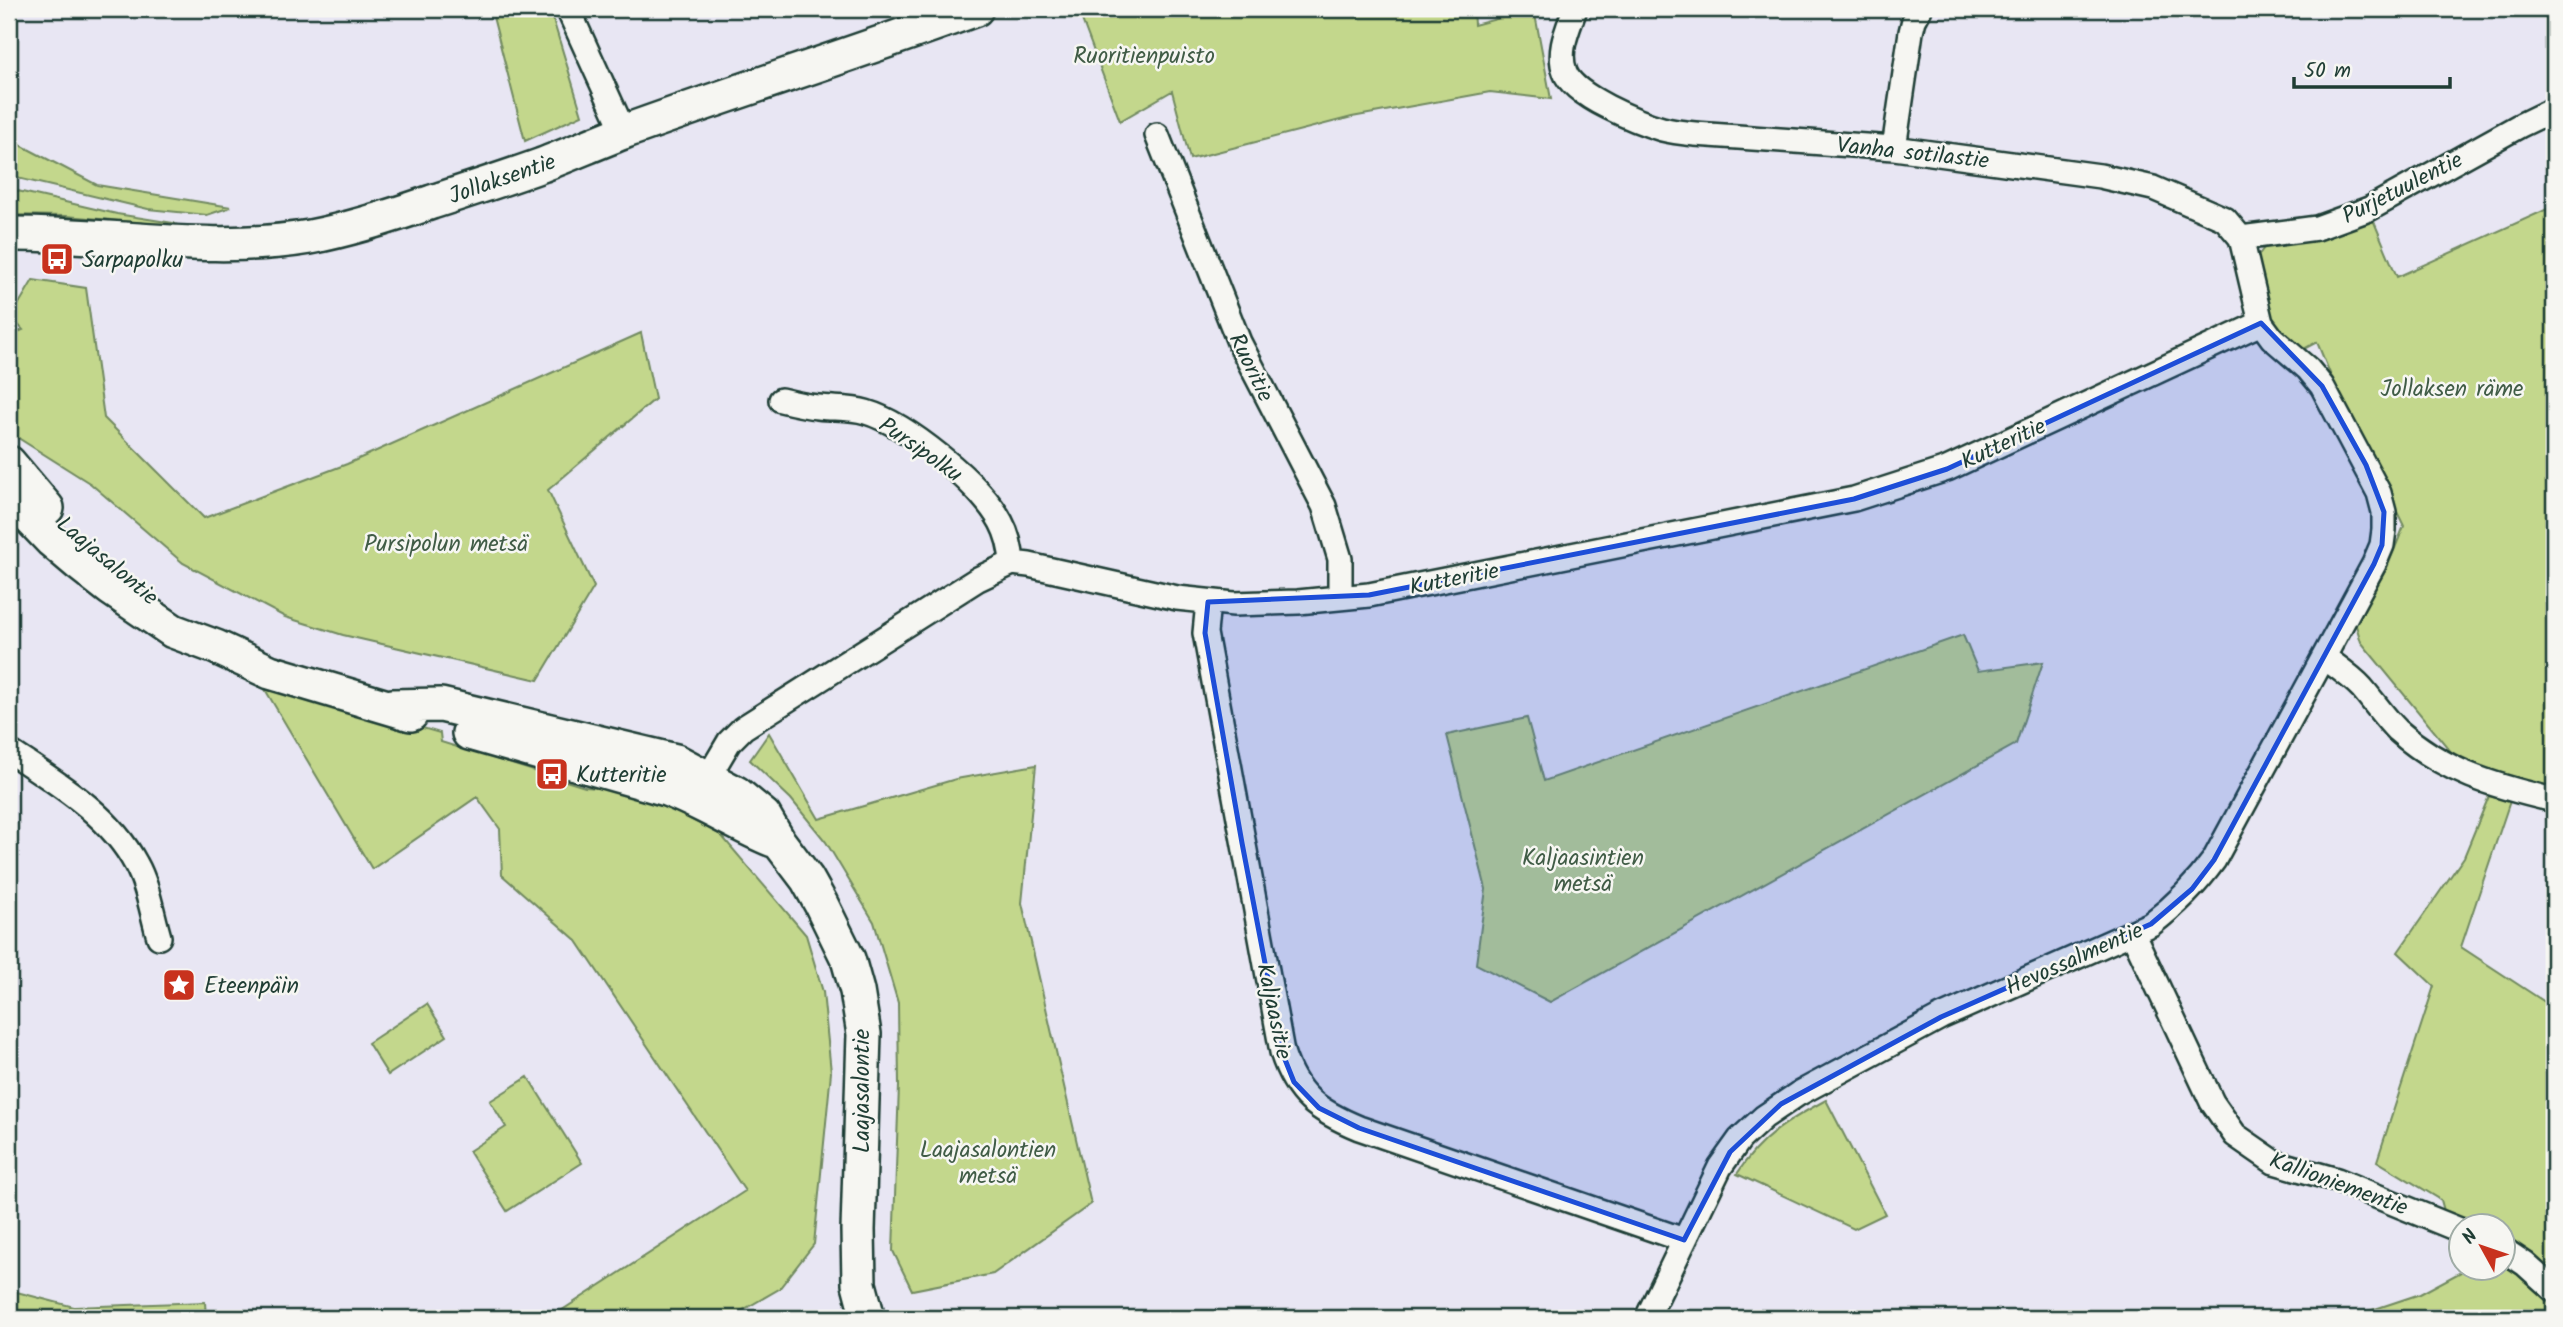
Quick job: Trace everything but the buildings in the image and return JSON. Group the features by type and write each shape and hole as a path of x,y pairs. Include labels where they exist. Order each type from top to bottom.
{"main road":[{"name":"Jollaksentie","path":"9,234 62,234 208,244 248,244 310,236 393,216 976,9"},
{"name":"Laajasalontie","path":"9,463 63,526 98,558 183,619 216,647"},
{"name":"Laajasalontie","path":"9,496 52,541 110,588 173,631 270,672 392,706 435,723 634,779 702,788 746,829 779,842 807,879 821,904 848,959 857,991 864,1034 859,1284 868,1318"}],"street":[{"path":"568,9 624,132"},
{"name":"Vanha sotilastie","path":"1575,9 1563,41 1563,69 1568,81 1594,99 1665,130 1894,148 2135,183 2225,219 2241,237"},
{"path":"1894,148 1911,32 1920,9"},
{"name":"Purjetuulentie","path":"2241,237 2317,228 2369,209 2554,109"},
{"name":"Ruoritie","path":"1157,135 1239,342 1324,506 1340,559 1340,597"},
{"path":"2241,237 2261,323"},
{"name":"Kutteritie","path":"1012,563 1149,593 1208,602 1262,604 1368,595 1865,496 1947,469 2261,323"},
{"name":"Hevossalmentie","path":"1647,1318 1730,1152 1751,1129 1781,1104 1941,1017 2151,924 2192,889 2214,860 2379,554 2384,530 2384,512 2379,493 2322,386 2308,369 2272,338 2261,323"},
{"name":"Pursipolku","path":"781,400 820,408 869,412 950,464 985,498 1000,520 1008,536 1012,563"},
{"path":"702,788 729,742 740,729 978,579 1012,563"},
{"name":"Kaljaasitie","path":"1208,602 1205,633 1237,817 1282,1052 1294,1082 1319,1108 1359,1128 1684,1240"},
{"path":"2324,657 2355,682 2395,728 2430,755 2476,779 2554,800"},
{"path":"9,751 70,792 95,813 125,847 138,866 159,937"},
{"name":"Kallioniementie","path":"2133,934 2212,1102 2235,1135 2274,1161 2337,1180 2448,1225"},
{"path":"2518,1259 2554,1290"}],"highlighted area":[{"path":"2261,323 2322,386 2366,465 2384,512 2382,545 2374,564 2214,860 2192,889 2151,924 1941,1017 1781,1104 1730,1152 1684,1240 1359,1128 1319,1108 1294,1082 1282,1052 1242,843 1205,633 1208,602 1369,595 1854,499 1947,469"}],"green space":[{"path":"491,9 547,9 552,16 582,115 525,141"},
{"name":"Ruoritienpuisto","path":"1078,9 1473,9 1474,25 1534,9 1551,99 1490,92 1352,117 1190,159 1172,91 1120,121"},
{"path":"9,139 97,185 231,207 207,215 148,209 9,176"},
{"path":"9,189 179,226 66,216 9,215"},
{"name":"Jollaksen räme","path":"2554,206 2554,791 2497,775 2456,758 2361,642 2355,622 2386,570 2404,526 2317,342 2300,351 2272,321 2259,279 2257,257 2264,248 2372,217 2397,277"},
{"name":"Pursipolun metsä","path":"33,280 86,288 104,418 204,518 347,464 641,333 655,399 548,490 594,587 538,680 343,635 285,617 183,563 91,484 12,434 9,428 9,336 23,330 11,317"},
{"name":"Kaljaasintien metsä","path":"1963,635 1978,671 2043,662 2016,744 1550,1002 1476,964 1486,889 1447,735 1527,718 1544,781"},
{"path":"260,681 440,733 441,742 585,787 614,789 661,804 721,835 806,935 823,992 831,1072 814,1244 779,1289 729,1318 550,1318 745,1191 577,941 502,875 500,829 477,797 372,869"},
{"name":"Laajasalontien metsä","path":"769,733 819,819 956,779 1036,765 1022,903 1091,1204 993,1274 912,1290 893,1251 899,1086 898,1003 874,922 826,842 791,799 750,760"},
{"path":"2489,796 2510,801 2461,947 2554,1008 2554,1318 2348,1318 2420,1294 2448,1279 2448,1282 2518,1282 2518,1212 2448,1212 2448,1225 2441,1200 2377,1161 2434,986 2398,952 2464,857"},
{"path":"427,1004 447,1036 388,1075 368,1043"},
{"path":"528,1077 582,1163 507,1211 469,1151 506,1127 490,1101"},
{"path":"1826,1100 1885,1214 1854,1229 1737,1174 1755,1150 1776,1131"},
{"path":"9,1290 74,1307 205,1302 206,1318 9,1318"}],"place":[{"name":"Sarpapolku","path":"57,259"},
{"name":"Kutteritie","path":"552,774"},
{"name":"Eteenpäin","path":"179,985"}]}
